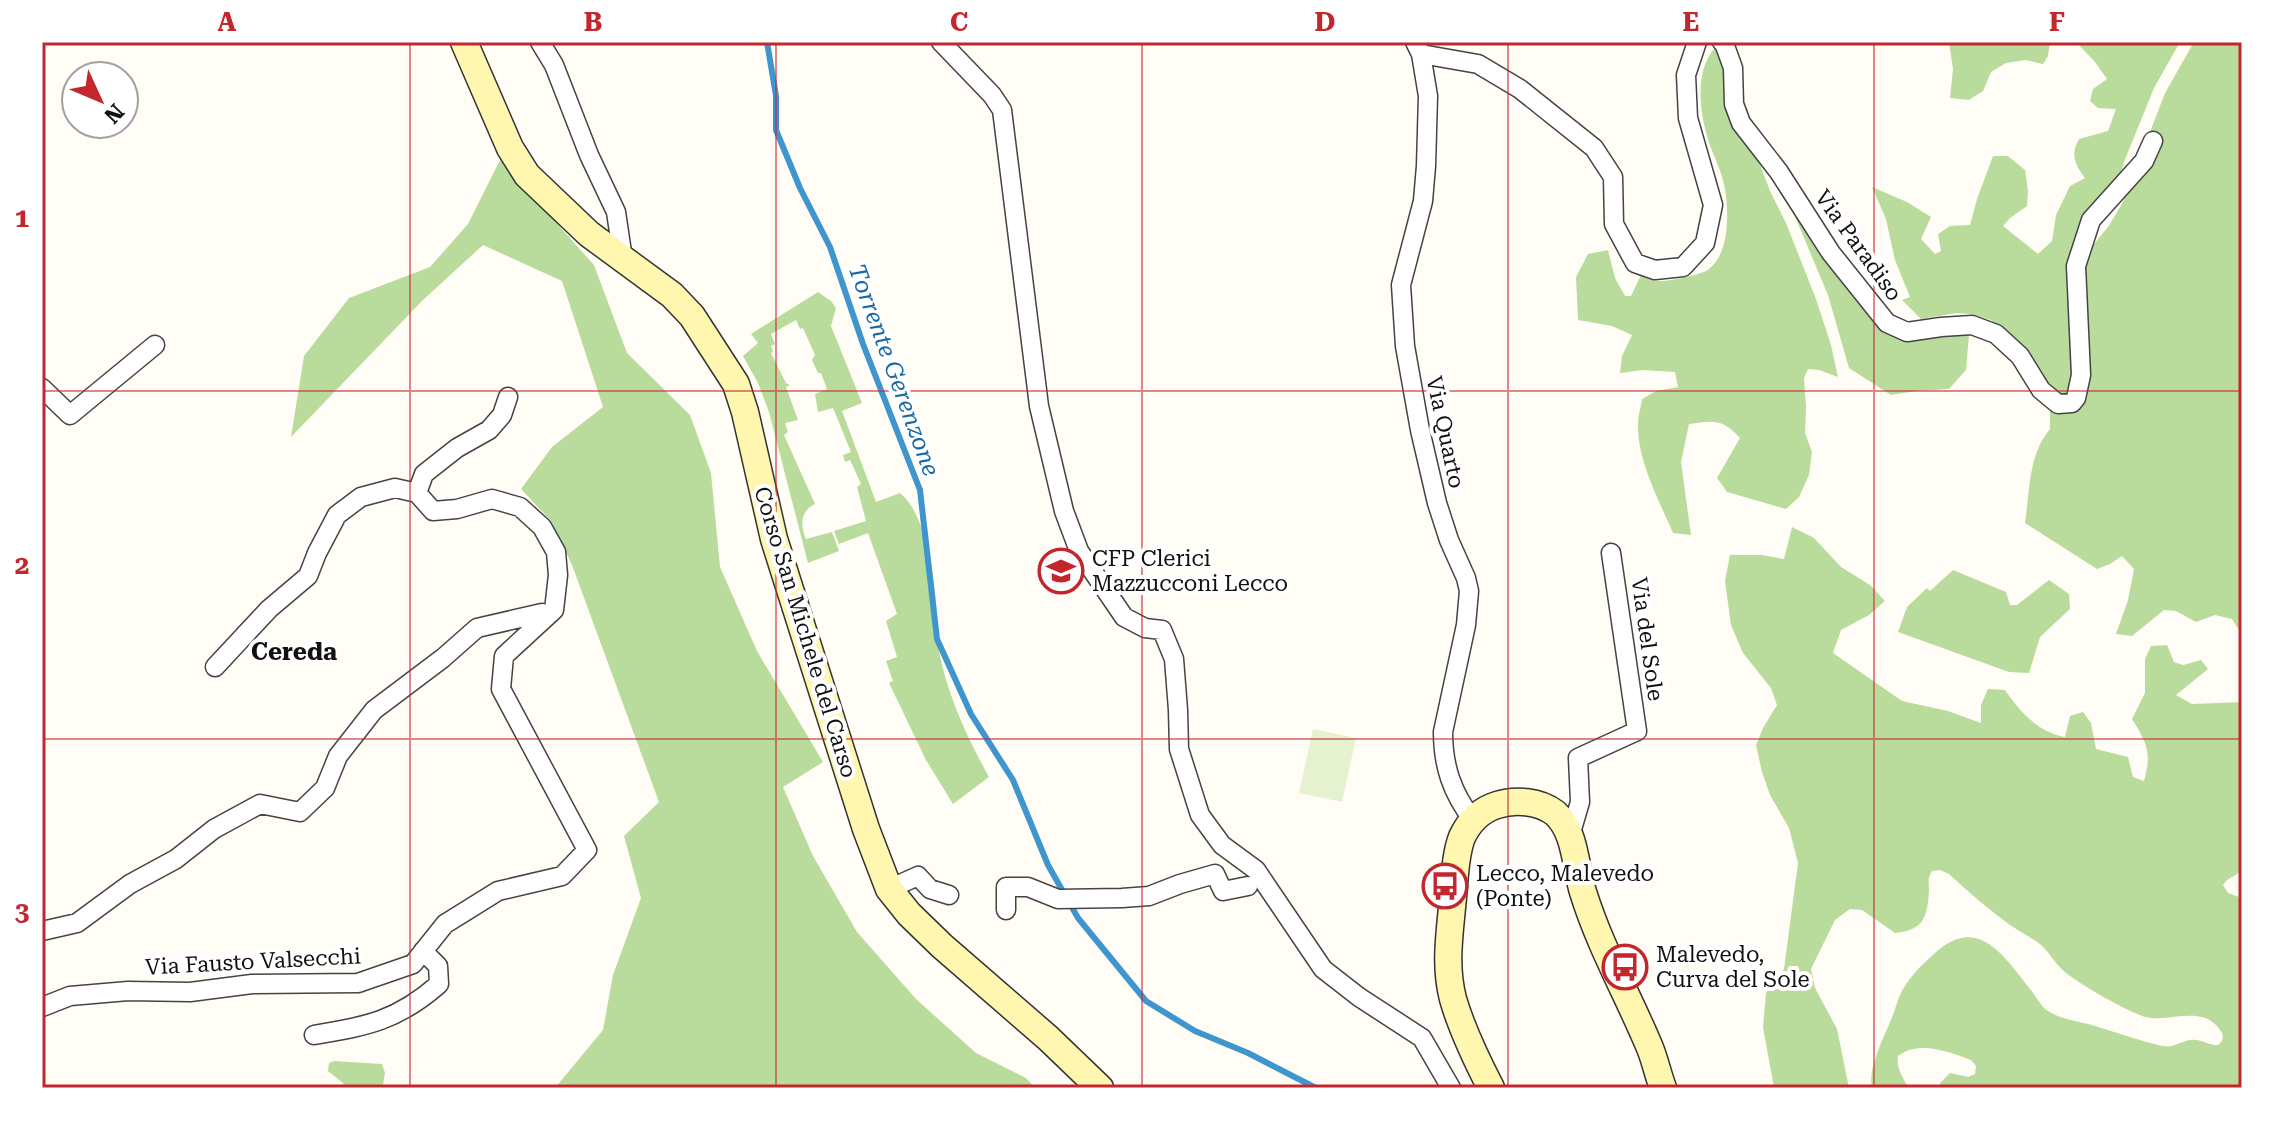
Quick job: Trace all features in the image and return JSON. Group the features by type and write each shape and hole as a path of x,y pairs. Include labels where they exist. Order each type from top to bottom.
{"main road":[{"name":"Corso San Michele del Carso","path":"464,42 510,148 527,175 566,213 672,295 692,316 736,384 774,539 866,829 889,889 942,946 1048,1038 1100,1088"},
{"path":"1491,1088 1459,1018 1448,977 1447,956 1461,840 1473,820 1483,811 1509,802 1532,803 1553,811 1570,836 1578,874 1602,947 1651,1049 1663,1088"}],"street":[{"path":"540,42 554,65 589,155 616,212 623,259"},
{"path":"941,42 992,95 1002,110 1039,406 1064,511 1079,551 1124,617 1145,628 1162,630 1174,659 1179,749 1200,815 1222,845 1256,870 1323,969 1422,1038 1451,1088"},
{"path":"1418,48 1478,64 1520,89 1594,148 1613,177 1614,224 1635,263 1655,270 1683,267 1705,243 1713,205 1688,118 1686,75 1697,42"},
{"name":"Via Paradiso","path":"1722,42 1733,68 1734,104 1741,123 1779,172 1831,253 1887,323 1907,332 1972,325 1996,334 2020,356 2041,390 2058,404 2072,403 2076,398 2081,375 2076,266 2091,220 2144,161 2153,141"},
{"name":"Via Quarto","path":"1418,48 1428,96 1426,166 1423,201 1401,285 1405,346 1420,430 1442,523 1469,591 1466,625 1443,732 1443,749 1450,783 1473,820"},
{"path":"42,388 70,415 155,345"},
{"path":"417,493 424,474 457,448 489,430 502,415 508,397"},
{"path":"42,931 77,923 130,884 176,859 214,829 260,804 300,812 325,788 338,756 374,710 477,628 542,613 547,616 554,610 558,575 556,552 542,527 520,507 492,499 457,509 433,511 417,493 395,488 361,497 337,515 308,576 269,609 215,667"},
{"name":"Via del Sole","path":"1570,836 1580,802 1578,758 1637,731 1611,553"},
{"name":"Via Fausto Valsecchi","path":"42,1007 70,996 128,991 190,992 252,984 358,983 413,964 445,924 498,891 562,876 587,850 501,689 504,656 547,616"},
{"path":"1006,910 1006,887 1028,887 1066,899 1149,896 1215,874 1223,891 1248,886"},
{"path":"889,889 918,876 930,889 949,895"},
{"path":"314,1035 386,1020 418,1003 439,984 438,966 423,951"}],"green space":[{"path":"1949,42 2050,42 2043,64 2025,60 2006,63 1991,72 1983,91 1969,100 1950,98 1953,69"},
{"path":"2076,42 2180,42 2154,88 2119,181 2088,232 2072,396 2056,398 2007,330 1991,320 1972,314 1956,313 1921,319 1902,300 1910,297 1895,260 1886,219 1872,187 1907,202 1931,217 1921,239 1935,254 1941,251 1938,234 1950,226 1970,225 1993,156 2008,156 2025,170 2027,206 2003,226 2038,254 2052,241 2056,215 2070,186 2085,178 2075,159 2079,139 2108,131 2116,109 2098,108 2090,101 2093,89 2107,79"},
{"path":"2194,42 2242,42 2242,635 2232,619 2215,615 2196,622 2176,611 2164,610 2132,636 2116,634 2128,600 2134,569 2122,556 2097,569 2025,523 2034,462 2050,429 2050,409 2074,412 2083,401 2085,259 2123,202 2165,93"},
{"path":"1718,48 1726,91 1755,151 1816,299 1838,377 1808,369 1804,378 1805,433 1812,452 1809,475 1799,497 1786,509 1727,492 1717,478 1740,438 1718,422 1689,424 1681,462 1691,535 1673,533 1650,480 1639,438 1642,399 1656,391 1678,387 1675,372 1643,370 1620,373 1622,356 1632,335 1612,326 1578,320 1576,277 1588,254 1608,250 1615,278 1625,296 1631,296 1641,275 1661,281 1694,275 1706,271 1720,255 1726,231 1726,194 1708,139 1701,100 1704,67 1714,49"},
{"path":"500,160 594,265 627,353 690,415 711,473 720,567 757,651 823,762 783,787 813,856 857,932 916,999 976,1053 1026,1078 1035,1088 555,1088 603,1030 613,975 641,898 624,836 659,802 572,565 551,521 521,489 552,447 603,407 562,281 483,245 423,300 291,437 304,356 349,298 430,267 468,224"},
{"path":"1788,200 1903,337 1969,335 1966,370 1949,389 1891,395 1849,368 1828,295"},
{"path":"818,292 836,308 831,326 862,403 842,411 876,502 900,493 917,516 923,532 934,585 943,668 959,716 989,777 953,804 926,760 889,683 893,681 886,661 897,657 886,621 897,614 868,533 839,544 834,531 866,521 857,487 861,484 850,460 845,462 843,455 851,452 833,408 818,412 815,394 827,389 812,360 815,355 803,328 800,329 796,320 771,334 775,344 771,346 771,353 786,383 790,385 786,387 798,420 785,423 788,432 784,435 815,504 806,511 803,519 806,539 832,532 839,551 808,563 769,412 743,356 758,343 751,334"},
{"path":"1792,527 1814,538 1841,567 1870,585 1885,601 1869,615 1841,630 1833,653 1902,701 1948,711 1981,723 1981,705 1988,689 2005,690 2030,720 2046,731 2065,737 2070,716 2083,712 2091,723 2096,749 2128,757 2133,777 2144,781 2147,748 2132,719 2145,693 2145,659 2151,646 2167,645 2174,662 2183,665 2201,660 2208,669 2176,695 2192,704 2242,702 2242,871 2223,885 2228,893 2242,898 2242,1088 1941,1088 1940,1083 1950,1073 1968,1077 1975,1074 1976,1066 1971,1060 1925,1048 1898,1056 1899,1069 1909,1088 1872,1088 1876,1058 1906,984 1935,953 1950,942 1964,938 1989,944 2000,953 2043,1007 2056,1015 2162,1046 2193,1040 2218,1045 2223,1038 2213,1022 2204,1018 2145,1017 2092,990 2062,969 2041,945 1940,870 1932,871 1929,876 1927,909 1918,926 1895,933 1862,910 1850,909 1835,920 1811,969 1815,988 1837,1029 1849,1088 1774,1088 1763,1027 1766,993 1784,969 1798,863 1789,828 1770,795 1756,745 1777,705 1771,688 1743,653 1731,625 1725,581 1730,555 1784,559"},
{"path":"1953,570 2006,592 2010,605 2017,605 2049,580 2069,594 2070,609 2040,637 2029,673 2009,672 1898,632 1907,607"},
{"path":"1313,729 1356,738 1342,802 1299,793"},
{"path":"329,1063 382,1064 385,1088 344,1088 343,1083 328,1071"}],"waterway":[{"name":"Torrente Gerenzone","path":"767,42 776,96 776,130 800,188 830,247 863,344 920,490 937,639 971,714 1013,780 1048,865 1078,918 1146,1001 1195,1031 1248,1053 1316,1088"}],"place":[{"name":"CFP Clerici Mazzucconi Lecco","path":"1061,571"},
{"name":"Lecco, Malevedo (Ponte)","path":"1445,886"},
{"name":"Malevedo, Curva del Sole","path":"1625,967"}],"district":[{"name":"Cereda","path":"294,652"}]}
